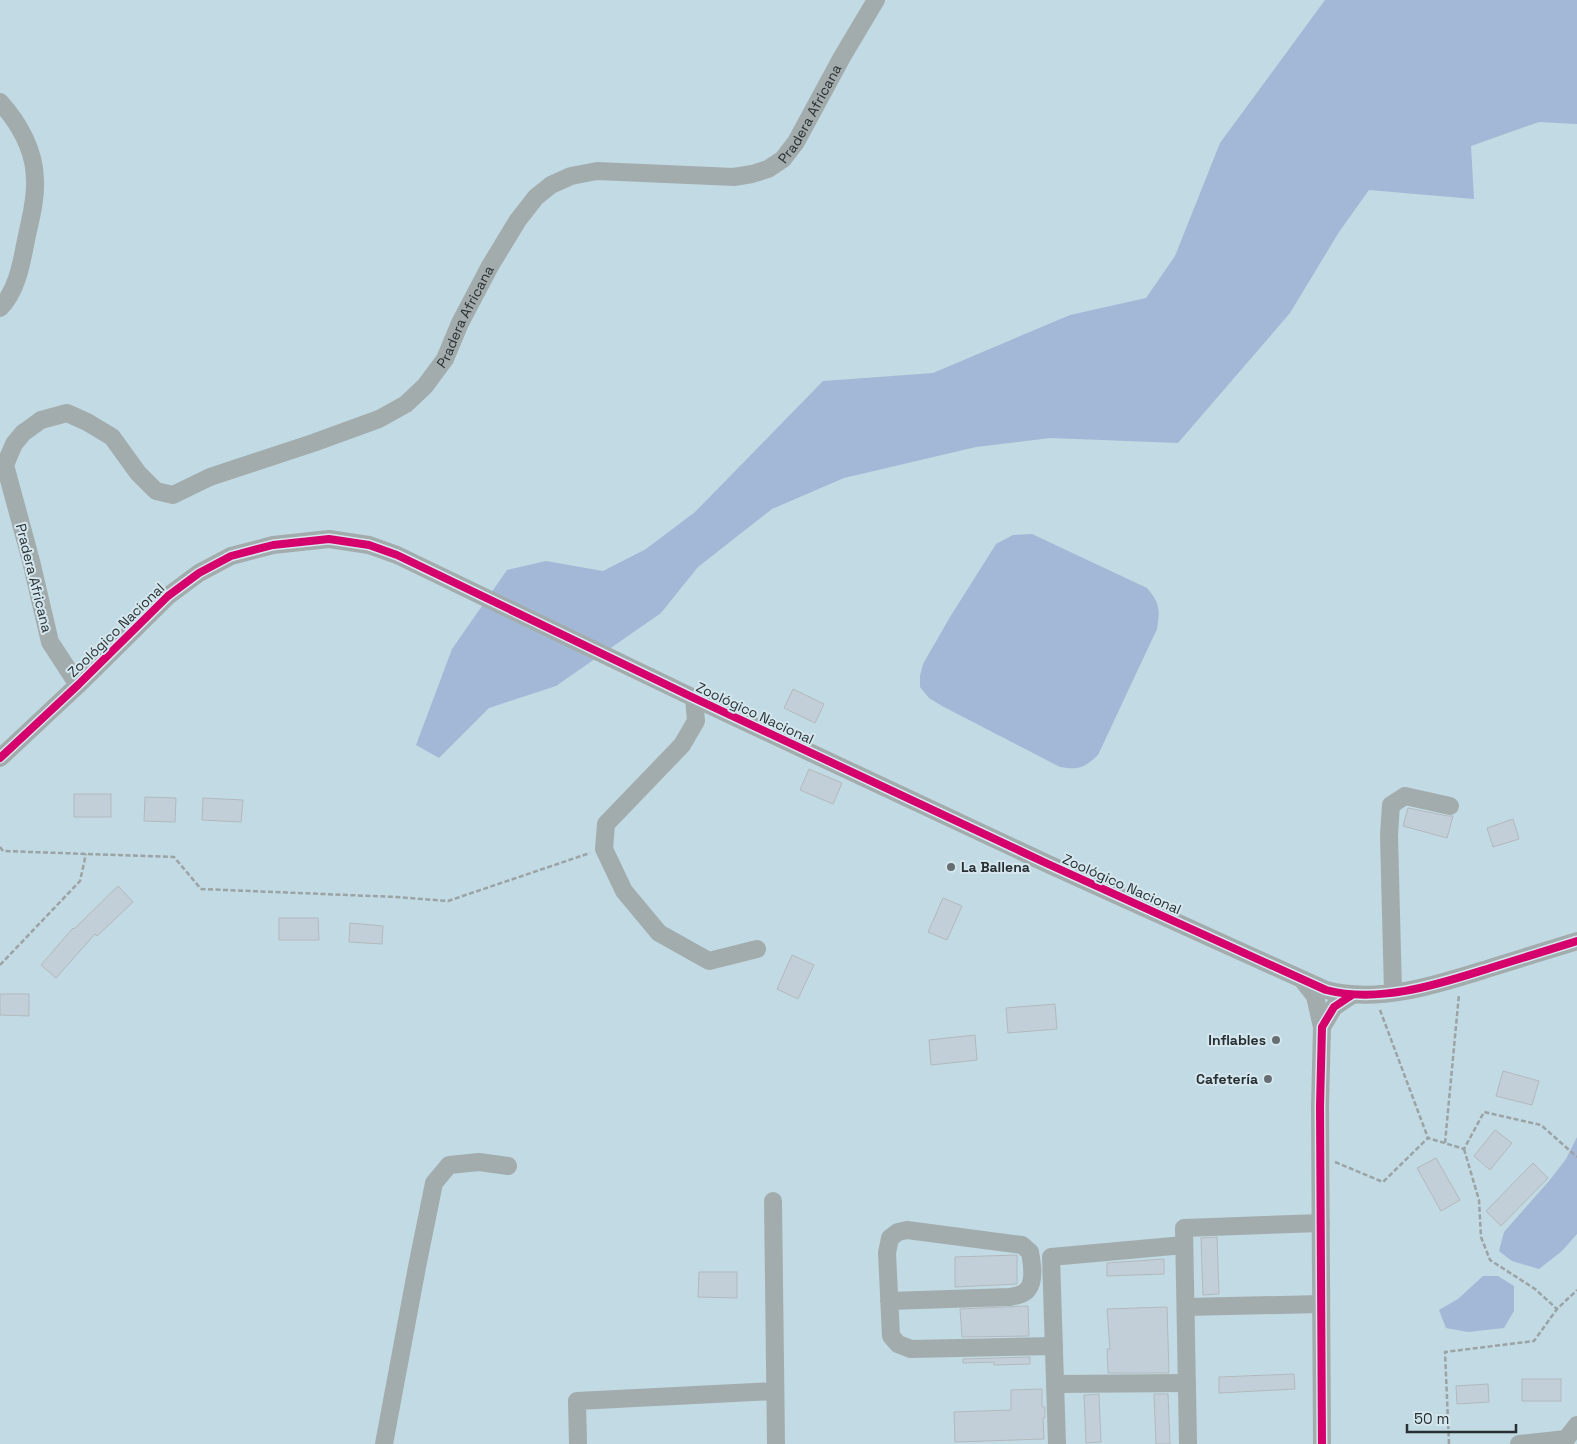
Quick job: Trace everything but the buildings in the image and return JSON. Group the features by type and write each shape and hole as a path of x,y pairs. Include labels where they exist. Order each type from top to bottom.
{"street":[{"name":"Pradera Africana","path":"78,685 50,642 31,560 3,463 23,433 41,420 67,413 112,437 138,473 156,491 173,495 210,477 379,419 406,404 425,386 445,359 460,323 490,266 518,220 536,197 551,185 571,176 597,171 734,177 768,169 783,158 796,142 842,56 876,0"},
{"path":"0,102 20,129 28,144 35,181 22,258 13,288 0,308"},
{"name":"Zoológico Nacional","path":"0,758 78,685 168,596 200,573 231,556 273,545 329,539 369,545 397,555 675,689 1048,864 1326,990 1352,995 1374,994 1434,985 1577,941"},
{"path":"694,698 696,721 682,746 606,824 604,849 624,891 659,933 709,962 757,949"},
{"path":"1394,992 1389,844 1391,805 1405,796 1450,806"},
{"path":"1298,978 1310,988 1315,996 1322,1026 1320,1156 1322,1444"},
{"path":"1322,1026 1334,1007 1352,995"},
{"path":"384,1444 434,1183 449,1165 479,1162 508,1166"},
{"path":"773,1201 776,1444"},
{"path":"1188,1444 1184,1228 1321,1223"},
{"path":"889,1301 1009,1297 1022,1294 1028,1290 1032,1279 1030,1252 1022,1246 907,1230 898,1232 890,1238 887,1253 890,1336 898,1344 912,1348 1054,1346"},
{"path":"1058,1444 1051,1257 1184,1246"},
{"path":"1186,1307 1321,1304"},
{"path":"1055,1384 1187,1383"},
{"path":"578,1444 577,1401 775,1391"},
{"path":"1518,1444 1573,1436"}],"path":[{"path":"0,847 3,851 174,857 201,889 448,901 604,849"},
{"path":"0,965 80,881 86,854"},
{"path":"1445,1143 1460,978"},
{"path":"1374,994 1428,1138"},
{"path":"1557,1309 1535,1289 1490,1260 1480,1237 1479,1200 1464,1149 1484,1112 1541,1125 1577,1156"},
{"path":"1428,1138 1464,1149"},
{"path":"1320,1156 1383,1182 1428,1138"},
{"path":"1449,1444 1445,1352 1534,1341 1557,1309 1577,1290"}],"shaded area":[{"path":"0,0 1577,0 1577,1444 0,1444"}],"water":[{"path":"1325,0 1577,0 1577,124 1539,122 1471,146 1474,199 1369,190 1339,232 1290,313 1178,443 1050,438 976,447 844,478 772,509 698,567 661,613 556,686 489,708 439,758 416,745 452,649 507,570 546,561 603,571 646,549 695,512 823,381 933,373 1070,315 1146,298 1175,256 1220,143"},
{"path":"1032,534 1147,588 1158,607 1157,629 1098,755 1089,763 1077,768 1060,767 942,706 929,698 920,687 923,664 996,544 1013,535"},
{"path":"1577,1137 1577,1234 1562,1251 1539,1269 1512,1261 1499,1251 1504,1232 1566,1159"},
{"path":"1483,1276 1498,1276 1514,1286 1514,1311 1504,1328 1468,1332 1446,1328 1439,1310 1458,1299"}],"cycle path":[{"path":"0,758 78,685 168,596 199,573 231,556 273,545 329,539 369,545 397,555 694,698 1048,864 1326,990 1346,994 1367,995 1430,986 1577,941"},
{"path":"1322,1444 1320,1106 1322,1027 1334,1007 1352,995"}],"place":[{"name":"La Ballena","path":"951,867"},
{"name":"Inflables","path":"1276,1040"},
{"name":"Cafetería","path":"1268,1079"}]}
